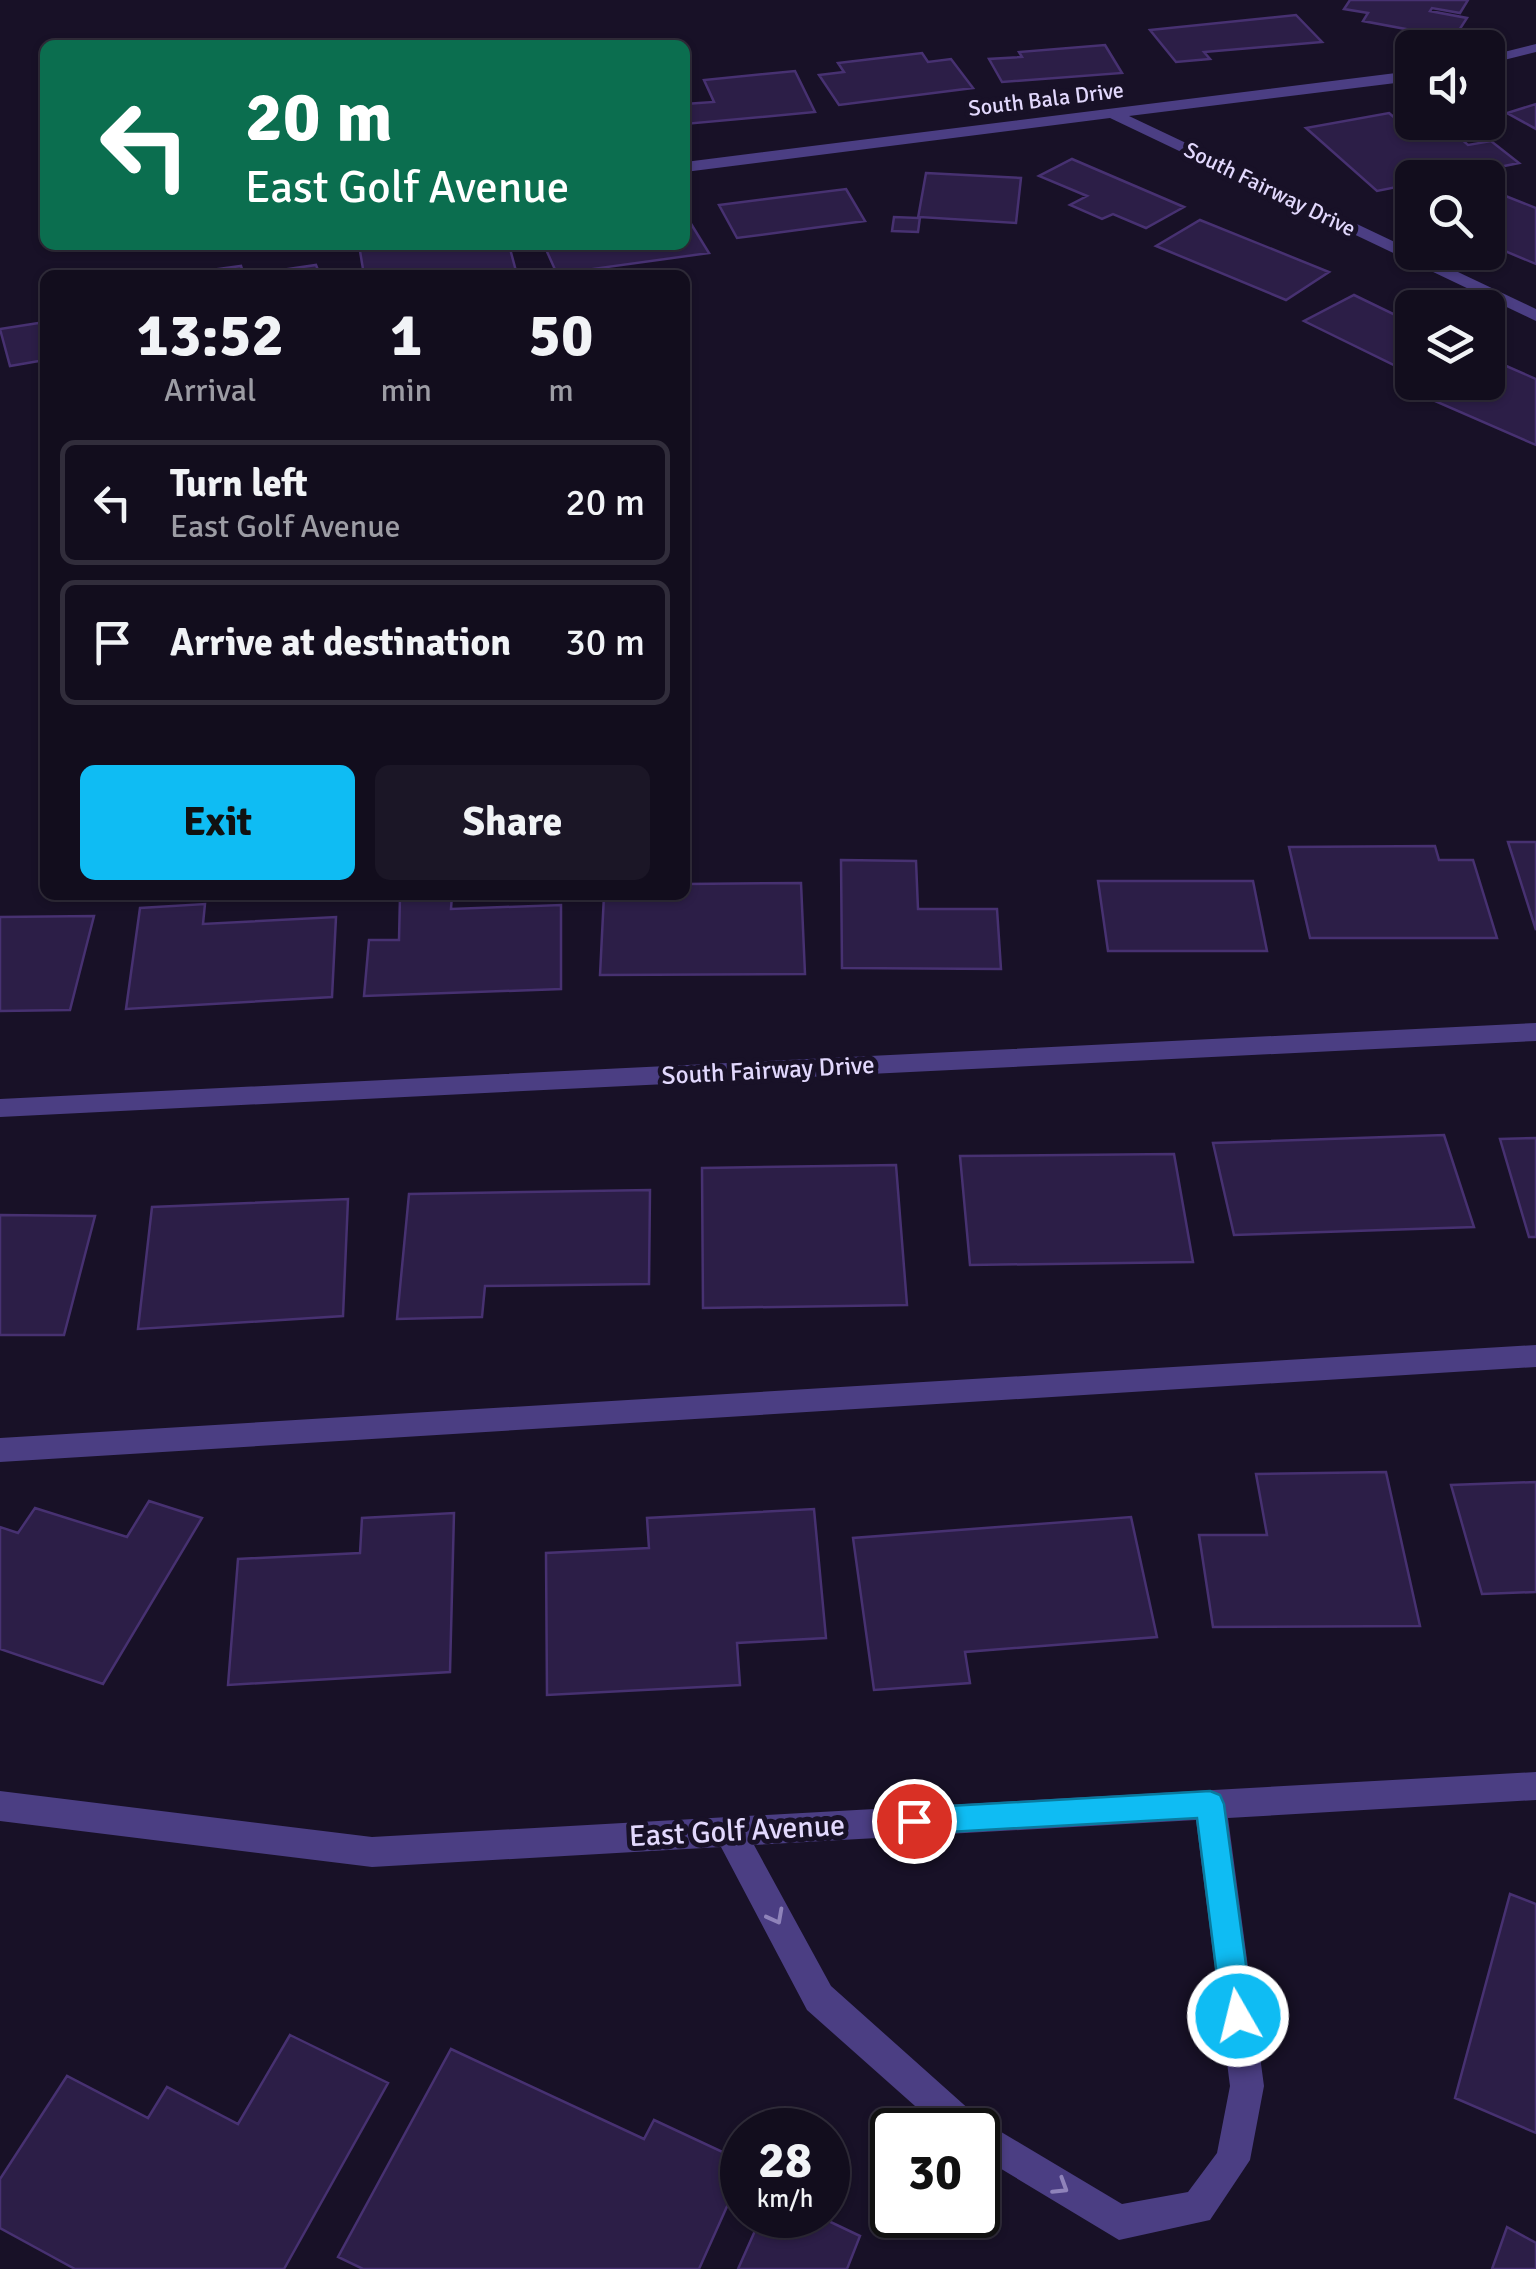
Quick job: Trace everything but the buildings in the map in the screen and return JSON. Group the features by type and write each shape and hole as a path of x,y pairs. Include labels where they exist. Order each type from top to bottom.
{"street":[{"path":"1505,56 1536,48"},
{"name":"South Bala Drive","path":"690,166 1395,78"},
{"name":"South Fairway Drive","path":"1113,114 1536,316"},
{"name":"South Fairway Drive","path":"0,1108 1536,1032"},
{"path":"0,1450 1536,1356"},
{"name":"East Golf Avenue","path":"0,1806 372,1852 1536,1786"},
{"path":"1000,2150 1118,2222 1198,2208 1234,2160 1247,2086 1210,1804"},
{"path":"729,1831 819,1998 943,2108"}],"route":[{"path":"914,1821 1210,1804 1238,2016"}]}
